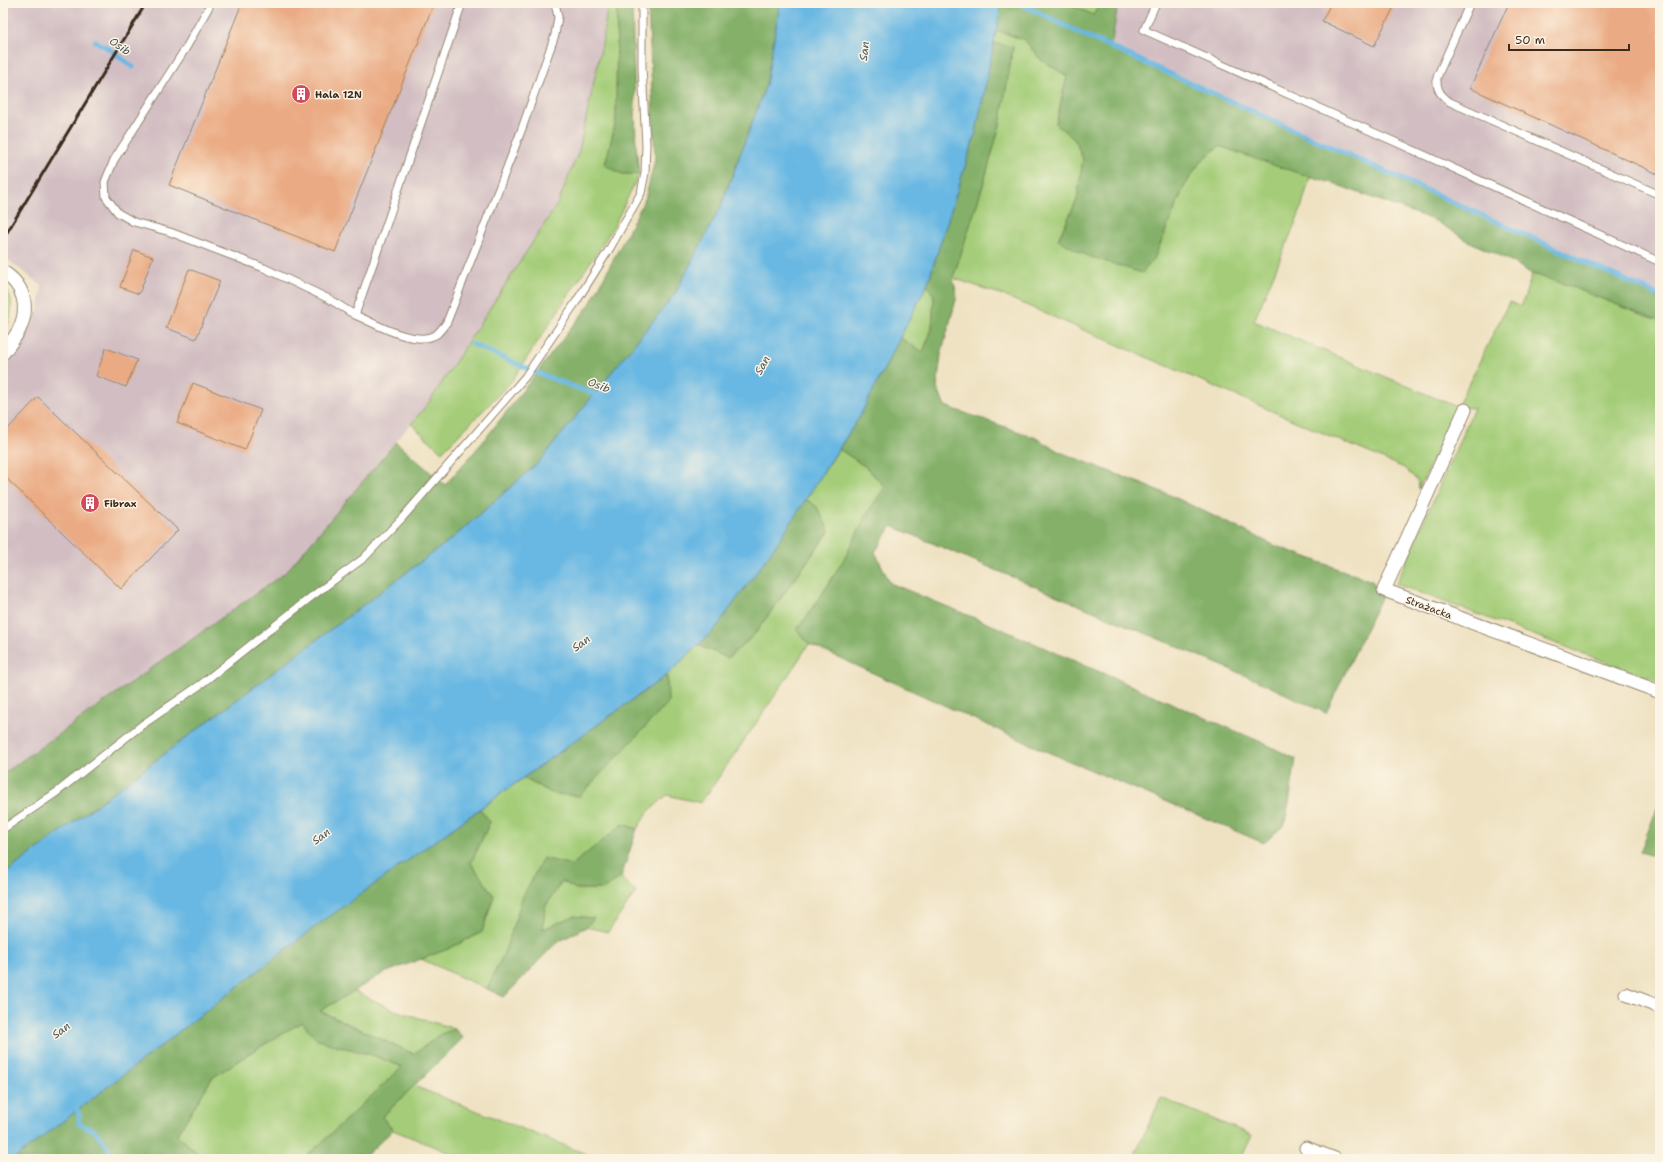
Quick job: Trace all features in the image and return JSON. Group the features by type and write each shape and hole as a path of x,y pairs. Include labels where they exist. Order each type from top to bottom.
{"street":[{"path":"3,272 20,288 25,302 25,313 19,330 3,353"},
{"name":"Strażacka","path":"1465,410 1384,590 1660,692"},
{"path":"1626,994 1660,1007"},
{"path":"1306,1148 1335,1159"}],"lane":[{"path":"211,3 187,46 114,160 104,182 106,197 118,213 134,222 170,232 264,268 329,299 355,315 408,337 424,338 437,334 447,322 520,134 555,35 558,17 554,3"},
{"path":"355,315 462,3"},
{"path":"3,829 57,792 142,725 200,685 299,606 364,558 403,517 525,377 606,254 640,193 646,173 642,67 642,3"},
{"path":"1156,3 1144,30 1660,262"},
{"path":"1470,3 1437,77 1436,87 1441,96 1450,102 1660,195"}],"shaded area":[{"path":"3,3 608,3 602,44 579,151 558,203 430,401 286,572 3,774 3,369 39,308 42,286 3,256"},
{"path":"1118,3 1660,3 1660,298 1111,47"}],"green space":[{"path":"608,3 617,3 616,121 605,165 622,174 639,174 613,228 511,382 442,452 411,424 430,401 558,203 579,151 602,44"},
{"path":"617,3 632,3 636,144 639,174 622,174 605,165 616,121"},
{"path":"648,3 780,3 766,85 721,206 674,295 540,461 454,537 3,875 3,774 286,572 396,442 445,485 482,443 590,304 645,199 655,160"},
{"path":"1002,3 1074,3 1074,6 1093,15 1101,3 1118,3 1111,47 1660,298 1660,320 1559,282 1532,274 1513,262 1468,241 1436,221 1332,183 1279,167 1219,146 1200,162 1184,187 1154,259 1142,273 1088,256 1058,240 1077,200 1083,159 1075,140 1056,124 1067,76 1040,59 1025,40 996,30"},
{"path":"1074,3 1101,3 1093,16 1074,6"},
{"path":"996,30 1025,40 1040,59 1067,76 1056,123 1075,140 1083,159 1077,200 1058,239 1154,259 1184,187 1200,162 1219,146 1310,177 1300,212 1254,321 1457,407 1509,302 1521,307 1532,274 1559,282 1660,320 1660,682 1396,584 1474,408 1458,407 1450,421 1419,489 1418,481 1404,468 1000,294 953,278 984,182 1000,124 1013,48 994,43"},
{"path":"994,43 1013,47 1000,125 984,182 953,278 957,296 941,355 937,388 945,406 1034,437 1060,452 1170,495 1276,546 1372,581 1382,596 1326,713 1258,681 892,526 875,552 890,583 999,628 1261,742 1296,759 1284,825 1264,843 1036,747 809,644 797,630 819,599 846,556 868,512 885,487 866,467 839,449 860,416 900,338 923,352 932,329 934,296 927,285 976,132"},
{"path":"3,285 10,296 11,309 6,330 3,335"},
{"path":"927,285 934,295 932,329 923,352 900,338"},
{"path":"839,449 866,467 885,487 868,512 846,556 819,599 797,630 809,644 701,803 667,795 648,812 637,829 623,825 572,865 505,951 487,989 421,959 448,949 482,932 494,896 471,863 490,822 480,809 523,778 554,794 668,703 667,675 698,645 728,658 753,636 829,532 817,507 806,499"},
{"path":"806,499 817,507 829,531 753,636 728,658 698,645 715,629 776,545"},
{"path":"667,675 668,703 580,796 554,794 523,778"},
{"path":"1660,801 1660,858 1640,852"},
{"path":"480,809 490,822 471,863 494,896 482,932 448,949 384,973 320,1011 414,1054 441,1034 455,1029 463,1038 382,1117 393,1130 362,1159 304,1159 402,1067 375,1056 317,1040 302,1022 212,1078 177,1135 204,1159 14,1159 319,924"},
{"path":"623,824 637,829 621,877 604,889 576,889 562,881 545,907 543,929 574,916 594,918 586,927 556,943 504,997 487,989 505,951 523,896 543,858 572,865"},
{"path":"621,877 636,892 608,932 586,927 593,918 542,929 545,907 562,881 576,889 604,889"},
{"path":"354,991 394,1010 455,1029 441,1034 414,1054 320,1011"},
{"path":"302,1022 375,1056 403,1067 304,1159 204,1159 177,1135 212,1078"},
{"path":"414,1086 599,1159 465,1159 393,1130 382,1117"},
{"path":"1161,1098 1252,1135 1241,1159 1133,1158"}],"water":[{"name":"San","path":"780,3 1002,3 976,132 927,285 860,416 776,545 715,629 667,675 319,924 14,1159 3,1159 3,875 454,537 540,461 674,295 721,206 766,85"}],"building":[{"name":"Hala 12N","path":"242,3 434,3 335,252 169,185"},
{"path":"1331,3 1396,3 1374,46 1322,21"},
{"path":"1509,3 1660,3 1660,175 1470,88"},
{"path":"134,250 153,257 139,294 120,287"},
{"path":"189,269 220,281 196,339 166,328"},
{"path":"106,348 137,360 126,387 96,376"},
{"path":"193,383 261,410 245,450 177,423"},
{"name":"Fibrax","path":"38,397 178,530 121,589 3,475 3,434"}],"waterway":[{"path":"1019,3 1082,34 1660,296"},
{"name":"Osib","path":"95,41 108,48 133,67"},
{"name":"Osib","path":"472,344 540,374 599,396"},
{"path":"75,1106 79,1114 79,1124 94,1130 115,1156 123,1159"}],"railway":[{"path":"3,239 146,3"}],"place":[{"name":"Hala 12N","path":"301,94"},
{"name":"Fibrax","path":"90,503"}]}
